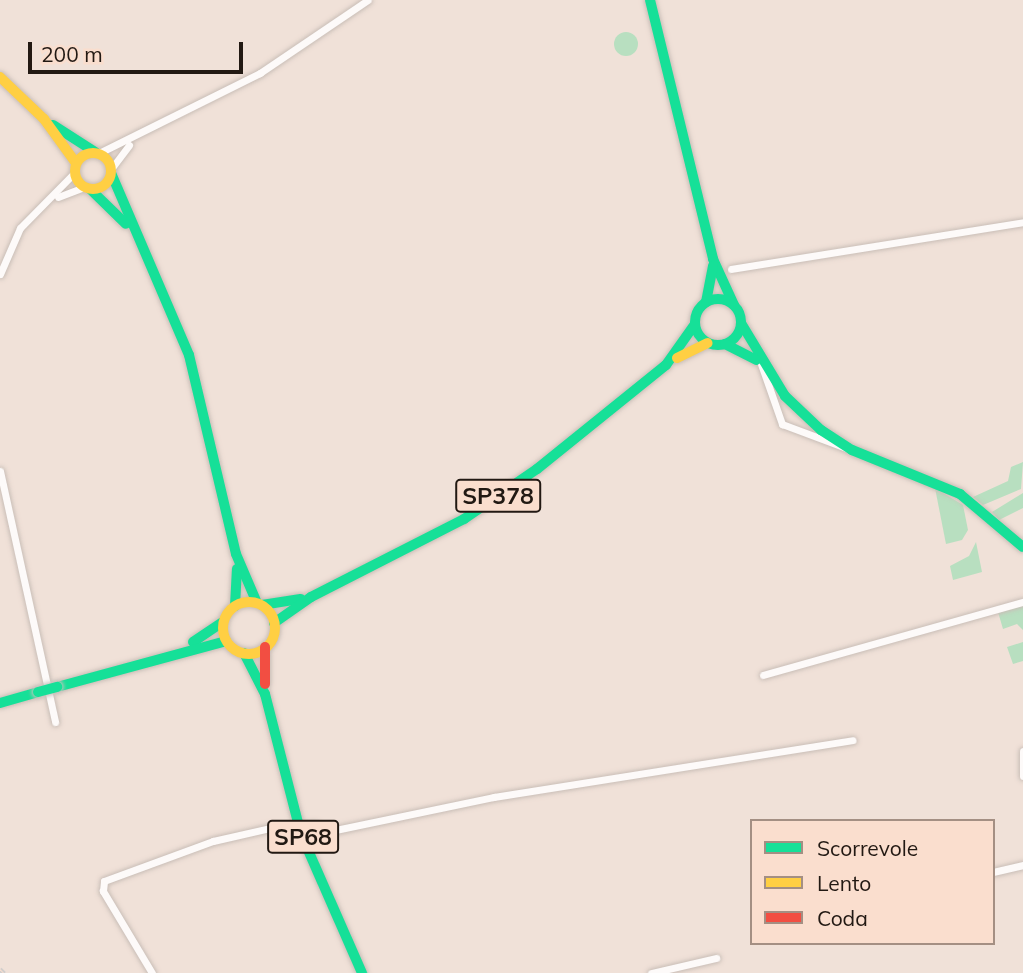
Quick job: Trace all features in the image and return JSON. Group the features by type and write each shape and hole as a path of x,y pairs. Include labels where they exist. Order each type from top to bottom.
{"main road":[{"name":"SP378","path":"643,0 652,22 713,260 741,323"},
{"name":"SP378","path":"650,0 652,22"},
{"path":"0,77 44,120 97,153 111,171 131,229 189,355 236,554 259,604 274,624 265,648 244,653 226,641 175,651 0,703"},
{"path":"44,120 87,188 131,229"},
{"path":"75,168 97,153"},
{"path":"87,188 101,187 111,171"},
{"name":"SP378","path":"666,365 695,324 706,302 713,260"},
{"path":"706,302 721,299 734,305"},
{"path":"726,344 741,323 761,364 806,417 852,450 951,488 1023,547"},
{"path":"695,324 708,343 726,344 761,364"},
{"name":"SP378","path":"274,624 311,597 464,519 666,365 708,343"},
{"path":"175,651 223,622 234,606 236,554"},
{"name":"SP378","path":"234,606 311,597"},
{"path":"223,622 226,641"},
{"name":"SP68","path":"265,648 265,694"},
{"name":"SP68","path":"244,653 265,694 300,830 362,973"}],"street":[{"path":"97,153 138,138 260,73 368,0"},
{"path":"111,171 138,138"},
{"path":"0,274 20,228 52,201 75,168"},
{"path":"52,201 87,188"},
{"path":"732,269 1023,222"},
{"path":"761,364 782,424 852,450"},
{"path":"0,471 55,722"},
{"path":"763,675 1023,602"},
{"path":"152,973 103,891 104,880 213,841 270,828 300,830 315,825 321,833 494,797 852,740"},
{"path":"1023,751 1023,776"},
{"path":"995,872 1023,865"},
{"path":"651,973 716,958"}],"green space":[{"path":"626,32 637,39 638,44 631,55 626,56 615,49 614,44 621,33"},
{"path":"1023,462 1021,489 983,505 973,497 1008,481 1011,467"},
{"path":"935,488 963,505 968,530 962,540 946,544"},
{"path":"1023,493 1023,508 999,520 992,512"},
{"path":"976,542 982,572 953,580 950,566 969,556"},
{"path":"1023,605 1023,630 1017,624 1003,629 998,612"},
{"path":"1023,642 1023,661 1013,664 1007,647"}],"railway":[{"path":"0,969 4,973"}],"traffic: fast":[{"path":"650,0 713,259 734,305"},
{"path":"53,125 95,152"},
{"path":"111,173 189,355 236,554 257,603"},
{"path":"90,189 126,224"},
{"path":"706,302 713,266"},
{"path":"718,299 734,306 741,322 734,338 718,345 702,338 695,322 702,306 718,299"},
{"path":"741,323 785,396 821,430 852,450 960,494 1023,547"},
{"path":"274,623 311,597 464,519 537,469 666,365 695,324"},
{"path":"725,344 756,360"},
{"path":"235,606 237,569"},
{"path":"262,605 301,599"},
{"path":"193,642 223,622"},
{"path":"57,687 226,641"},
{"path":"244,653 265,694 301,834 362,973"},
{"path":"38,692 57,687"},
{"path":"0,703 38,692"}],"traffic: slow":[{"path":"0,77 44,119 76,163"},
{"path":"93,153 106,158 111,171 106,184 93,189 80,184 75,171 80,158 93,153"},
{"path":"677,358 708,343"},
{"path":"249,602 259,604 267,610 273,618 275,628 273,638 267,646 259,652 249,654 239,652 231,646 225,638 223,628 225,618 231,610 239,604 249,602"}],"traffic: jam":[{"path":"265,647 265,684"}]}
